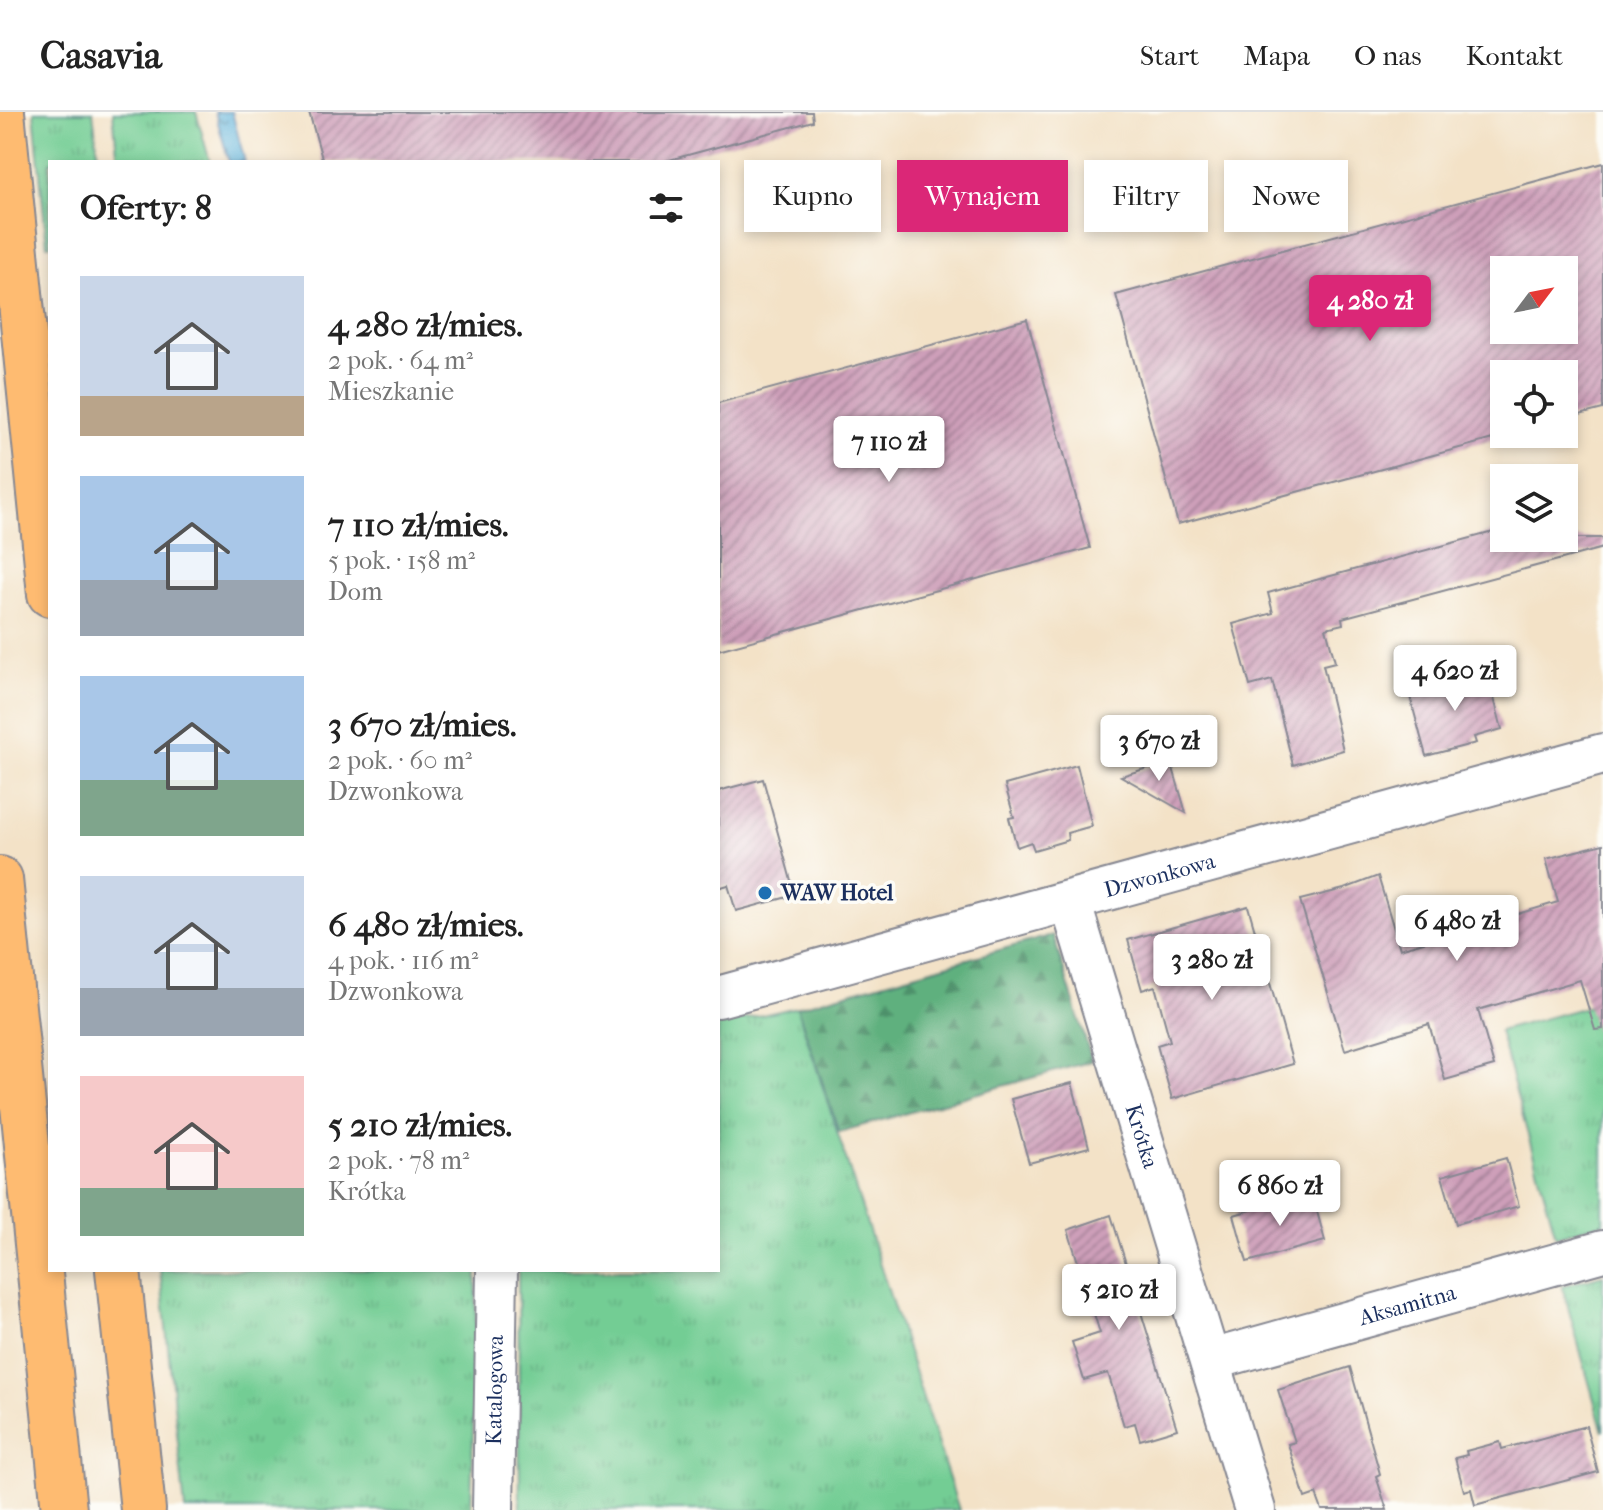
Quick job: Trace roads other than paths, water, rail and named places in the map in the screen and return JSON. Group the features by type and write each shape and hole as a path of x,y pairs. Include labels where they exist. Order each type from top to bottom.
{"highway":[{"path":"2,112 48,574"},
{"path":"0,879 64,1510"},
{"path":"118,1272 143,1510"}],"street":[{"name":"Dzwonkowa","path":"720,996 1603,754"},
{"name":"Krótka","path":"1070,901 1255,1510"},
{"name":"Aksamitna","path":"1211,1360 1603,1251"},
{"name":"Katalogowa","path":"493,1510 497,1272"}],"water":[{"path":"215,112 232,112 244,160 228,160"}],"place":[{"name":"WAW Hotel","path":"765,893"}]}
